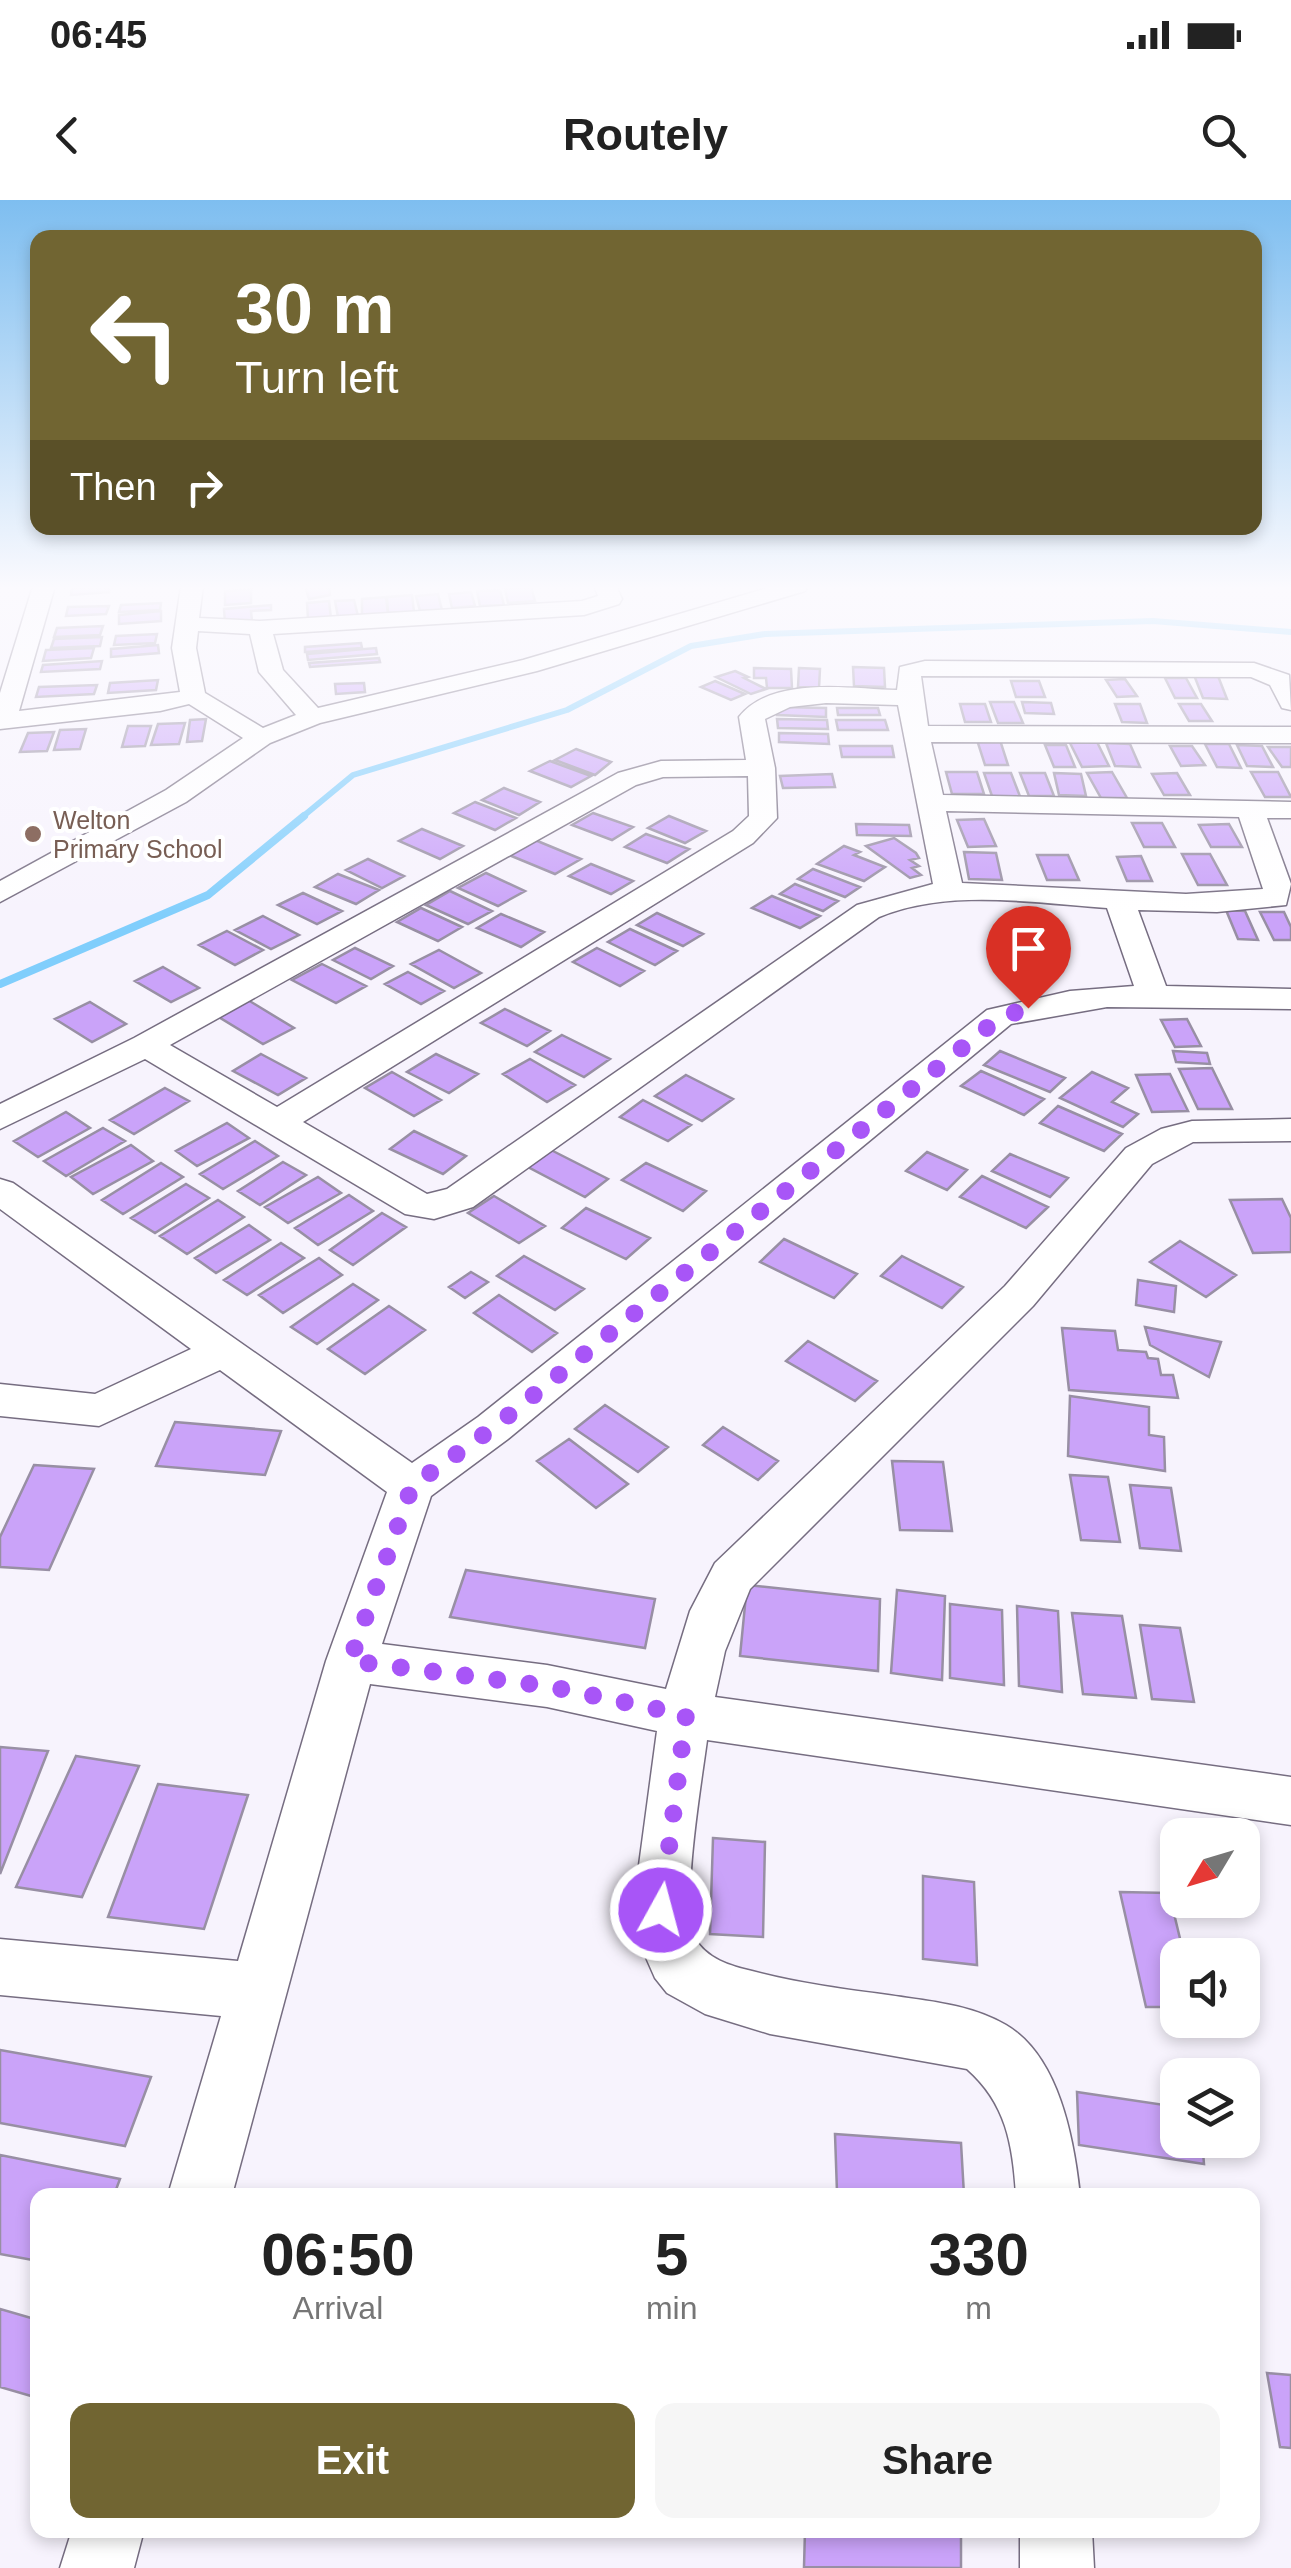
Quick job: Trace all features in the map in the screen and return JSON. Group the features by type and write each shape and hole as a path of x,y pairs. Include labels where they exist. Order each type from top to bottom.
{"street":[{"path":"2,721 160,704 191,697"},
{"path":"194,697 261,738"},
{"path":"293,697 312,718"},
{"path":"0,892 176,796 261,738 312,718 401,697"},
{"path":"278,1122 744,837 762,818 766,799 752,717 763,707 803,697 909,698 934,803 949,890"},
{"path":"918,734 1291,735"},
{"path":"0,1118 146,1044 627,779 660,768 762,768"},
{"path":"934,803 1291,810"},
{"path":"146,1044 418,1205 434,1207 460,1198 868,911 894,898 949,890 1119,898 1276,899 1278,889 1250,809"},
{"path":"1119,898 1154,996"},
{"path":"202,2188 350,1661 412,1486 493,1428 999,1018 1028,1008 1154,996 1291,999"},
{"path":"1048,2188 1045,2152 1020,2079 986,2046 950,2034 725,1995 688,1976 664,1941 661,1910 686,1715 717,1601 732,1576 1018,1296 1139,1156 1156,1141 1178,1134 1218,1129 1291,1130"},
{"path":"0,1192 412,1486"},
{"path":"0,1400 99,1410 222,1351"},
{"path":"350,1661 547,1686 686,1715 1291,1801"},
{"path":"0,1968 257,1992"},
{"path":"97,2568 106,2538"},
{"path":"1056,2538 1057,2568"}],"building":[{"path":"990,702 1014,702 1023,723 998,723"},
{"path":"1022,702 1051,703 1054,714 1025,713"},
{"path":"960,704 985,704 991,722 965,722"},
{"path":"1115,704 1140,704 1147,723 1122,722"},
{"path":"1179,704 1201,704 1212,721 1189,721"},
{"path":"777,707 826,708 826,717 777,715"},
{"path":"837,708 878,708 880,715 838,715"},
{"path":"206,719 202,741 187,742 190,720"},
{"path":"777,719 827,720 828,729 778,728"},
{"path":"836,720 885,720 888,730 838,730"},
{"path":"185,723 179,744 151,745 158,724"},
{"path":"128,726 151,726 145,746 122,747"},
{"path":"86,729 80,749 54,750 60,730"},
{"path":"54,732 47,751 20,752 28,733"},
{"path":"779,733 828,734 829,744 779,742"},
{"path":"977,740 1000,740 1008,765 985,765"},
{"path":"1097,742 1109,766 1082,767 1070,743"},
{"path":"1106,743 1130,744 1140,767 1115,766"},
{"path":"1205,744 1229,744 1241,768 1217,767"},
{"path":"1045,745 1066,745 1075,767 1054,767"},
{"path":"1237,745 1262,746 1273,767 1247,766"},
{"path":"840,746 892,746 894,757 842,757"},
{"path":"1170,746 1192,746 1205,765 1181,766"},
{"path":"1268,747 1291,747 1291,767 1282,767"},
{"path":"576,749 611,762 595,775 555,760"},
{"path":"550,761 591,776 571,787 530,771"},
{"path":"946,772 977,772 984,794 952,794"},
{"path":"1112,772 1127,798 1101,798 1087,773"},
{"path":"1251,772 1278,772 1291,797 1265,797"},
{"path":"984,773 1011,773 1021,799 993,799"},
{"path":"1020,773 1045,773 1054,796 1029,796"},
{"path":"1054,773 1081,774 1086,796 1059,795"},
{"path":"1177,773 1190,795 1164,795 1152,774"},
{"path":"832,774 835,787 783,788 780,776"},
{"path":"504,788 540,802 519,815 482,800"},
{"path":"475,802 516,818 495,830 454,813"},
{"path":"593,813 633,827 612,840 572,825"},
{"path":"669,816 706,831 685,843 648,828"},
{"path":"984,819 996,846 968,847 957,820"},
{"path":"1132,823 1162,823 1175,847 1144,847"},
{"path":"856,824 909,825 911,836 857,835"},
{"path":"1229,824 1242,847 1211,847 1199,825"},
{"path":"422,829 463,846 440,859 399,841"},
{"path":"646,834 689,849 667,863 625,847"},
{"path":"894,838 916,853 919,858 910,860 919,866 912,868 921,875 910,878 866,846"},
{"path":"535,840 581,859 555,874 509,855"},
{"path":"844,846 860,852 854,855 885,867 864,881 817,864"},
{"path":"964,852 996,853 1002,880 969,879"},
{"path":"1182,854 1210,854 1227,885 1198,885"},
{"path":"1037,855 1068,855 1079,880 1047,880"},
{"path":"1141,856 1152,881 1127,881 1117,857"},
{"path":"368,859 404,876 382,888 346,870"},
{"path":"591,864 633,881 611,894 569,876"},
{"path":"813,869 860,887 845,897 798,879"},
{"path":"486,873 525,891 498,906 458,888"},
{"path":"338,874 379,890 356,904 315,887"},
{"path":"795,884 838,901 823,911 780,894"},
{"path":"450,891 492,911 468,924 426,905"},
{"path":"303,893 342,911 317,924 278,905"},
{"path":"772,896 820,916 800,928 752,908"},
{"path":"421,908 462,927 438,941 397,922"},
{"path":"1226,910 1245,911 1258,940 1238,939"},
{"path":"1260,912 1284,912 1291,927 1291,940 1274,940"},
{"path":"657,913 703,934 683,946 637,925"},
{"path":"501,914 544,932 521,947 477,928"},
{"path":"263,916 299,935 271,949 235,930"},
{"path":"630,929 677,951 655,965 608,942"},
{"path":"227,931 263,950 235,965 199,945"},
{"path":"355,948 393,966 371,979 333,960"},
{"path":"597,948 644,971 620,986 573,962"},
{"path":"439,950 481,973 454,988 411,964"},
{"path":"322,964 366,986 336,1003 292,980"},
{"path":"163,967 199,988 171,1002 135,981"},
{"path":"408,972 444,991 421,1004 385,984"},
{"path":"248,1000 294,1028 263,1044 217,1016"},
{"path":"90,1002 126,1024 92,1042 55,1019"},
{"path":"505,1009 550,1031 527,1046 481,1023"},
{"path":"1187,1019 1201,1046 1175,1047 1161,1020"},
{"path":"562,1035 610,1059 584,1077 535,1052"},
{"path":"1000,1051 1065,1078 1050,1092 984,1065"},
{"path":"1173,1051 1207,1053 1210,1064 1176,1062"},
{"path":"261,1054 306,1078 278,1095 233,1071"},
{"path":"436,1054 478,1074 449,1093 407,1072"},
{"path":"530,1059 575,1085 547,1102 503,1074"},
{"path":"1212,1068 1232,1109 1198,1109 1179,1069"},
{"path":"981,1071 1044,1099 1024,1115 961,1086"},
{"path":"392,1072 441,1100 414,1116 365,1088"},
{"path":"1092,1072 1128,1088 1112,1102 1138,1114 1123,1127 1060,1098"},
{"path":"1170,1074 1188,1111 1152,1112 1136,1075"},
{"path":"686,1075 733,1099 702,1121 655,1096"},
{"path":"165,1088 189,1101 134,1134 110,1120"},
{"path":"643,1100 691,1125 668,1141 620,1117"},
{"path":"1058,1106 1122,1134 1104,1151 1040,1123"},
{"path":"66,1112 90,1128 38,1157 14,1141"},
{"path":"227,1123 249,1138 197,1166 176,1151"},
{"path":"103,1128 125,1141 66,1176 44,1161"},
{"path":"414,1131 466,1156 443,1174 390,1149"},
{"path":"255,1141 278,1156 223,1189 200,1174"},
{"path":"131,1145 153,1161 93,1194 71,1177"},
{"path":"551,1150 608,1179 585,1197 528,1167"},
{"path":"927,1152 967,1170 947,1190 906,1171"},
{"path":"1010,1154 1068,1178 1050,1197 992,1171"},
{"path":"283,1162 306,1175 260,1205 238,1191"},
{"path":"161,1163 183,1177 123,1214 102,1200"},
{"path":"646,1163 706,1191 683,1211 622,1180"},
{"path":"982,1176 1048,1207 1026,1228 960,1197"},
{"path":"318,1177 341,1193 288,1223 265,1207"},
{"path":"186,1184 209,1198 155,1233 131,1218"},
{"path":"349,1195 373,1211 318,1245 295,1228"},
{"path":"494,1196 545,1226 519,1243 468,1213"},
{"path":"1282,1199 1291,1218 1291,1252 1253,1253 1230,1200"},
{"path":"218,1200 244,1217 187,1254 160,1236"},
{"path":"586,1208 650,1238 626,1259 562,1228"},
{"path":"382,1213 406,1227 353,1265 330,1250"},
{"path":"249,1225 270,1240 216,1273 195,1258"},
{"path":"784,1239 857,1274 834,1298 760,1262"},
{"path":"1180,1241 1236,1275 1206,1297 1150,1262"},
{"path":"281,1243 304,1258 247,1295 224,1280"},
{"path":"524,1256 584,1289 555,1310 497,1276"},
{"path":"902,1256 963,1287 942,1308 881,1276"},
{"path":"319,1258 342,1275 283,1313 259,1295"},
{"path":"471,1272 488,1282 465,1298 449,1287"},
{"path":"1138,1280 1176,1286 1174,1312 1136,1305"},
{"path":"353,1284 378,1300 317,1344 291,1327"},
{"path":"499,1295 557,1333 532,1352 474,1313"},
{"path":"389,1306 425,1330 365,1374 328,1349"},
{"path":"1145,1327 1221,1342 1209,1377 1150,1345"},
{"path":"1062,1328 1115,1331 1118,1350 1146,1352 1148,1358 1158,1359 1161,1375 1173,1375 1178,1398 1069,1390"},
{"path":"808,1341 877,1381 855,1401 786,1361"},
{"path":"1070,1396 1149,1407 1149,1435 1164,1437 1165,1471 1068,1456"},
{"path":"605,1405 668,1447 638,1472 575,1429"},
{"path":"175,1422 281,1431 265,1475 156,1466"},
{"path":"723,1427 778,1461 758,1480 703,1445"},
{"path":"569,1439 628,1484 596,1508 537,1461"},
{"path":"892,1461 943,1462 952,1531 900,1530"},
{"path":"34,1465 94,1469 49,1570 0,1567 0,1537"},
{"path":"1070,1475 1108,1477 1120,1542 1081,1540"},
{"path":"1130,1485 1171,1488 1181,1551 1140,1548"},
{"path":"466,1570 655,1599 645,1648 450,1617"},
{"path":"747,1585 880,1599 878,1671 740,1656"},
{"path":"897,1590 945,1596 942,1680 891,1673"},
{"path":"950,1604 1002,1610 1004,1685 950,1678"},
{"path":"1017,1606 1058,1611 1062,1692 1019,1686"},
{"path":"1072,1613 1122,1616 1136,1698 1083,1694"},
{"path":"1140,1625 1180,1628 1194,1702 1152,1699"},
{"path":"0,1747 48,1751 0,1874"},
{"path":"76,1756 139,1766 82,1897 16,1887"},
{"path":"158,1784 248,1795 204,1929 108,1917"},
{"path":"713,1838 765,1842 763,1937 710,1934"},
{"path":"923,1876 974,1882 977,1965 923,1959"},
{"path":"1120,1892 1160,1893 1160,1918 1175,1918 1180,1938 1160,1938 1160,2007 1146,2007"},
{"path":"0,2050 151,2077 125,2146 0,2123"},
{"path":"1077,2092 1160,2104 1160,2157 1079,2145"},
{"path":"835,2134 961,2143 964,2188 837,2188"},
{"path":"0,2155 120,2179 117,2188 30,2188 30,2260 0,2254"},
{"path":"1165,2158 1204,2158 1204,2164"},
{"path":"0,2309 30,2318 30,2396 0,2387"},
{"path":"1267,2373 1291,2375 1291,2448 1280,2447"},
{"path":"805,2538 961,2538 961,2568 804,2567"}],"waterway":[{"path":"301,818 353,775 567,710 593,697"},
{"path":"0,984 208,895 304,816"}],"place":[{"name":"Welton Primary School","path":"33,834"}],"route":[{"path":"661,1910 686,1715 547,1686 436,1675 350,1661 412,1486 493,1428 999,1018 1028,1008"}]}
